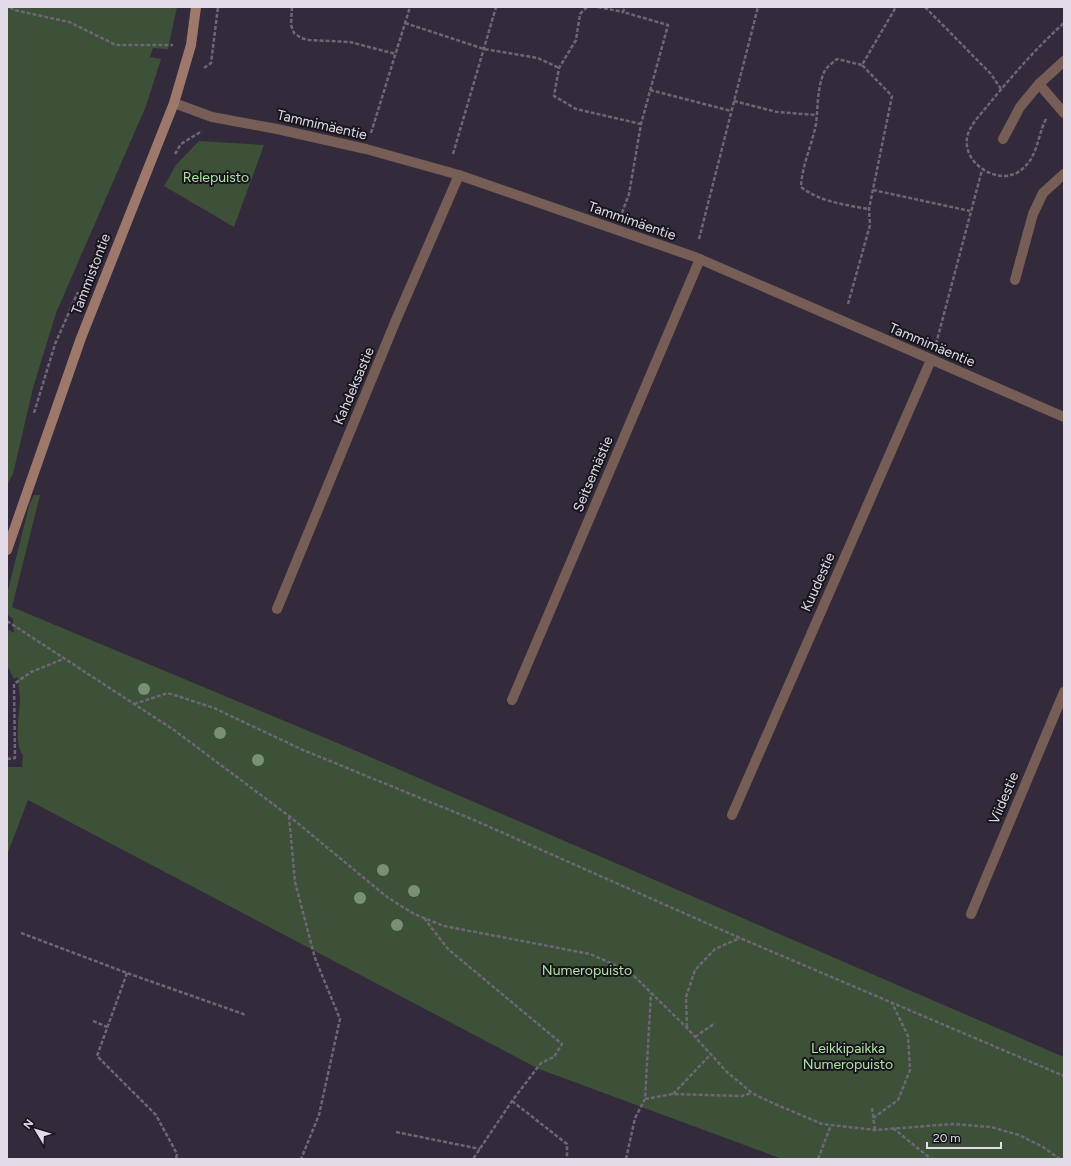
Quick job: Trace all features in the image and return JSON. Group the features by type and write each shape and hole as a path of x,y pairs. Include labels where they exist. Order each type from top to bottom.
{"street":[{"name":"Tammistontie","path":"7,550 81,338 174,103 191,45 196,7"},
{"path":"1003,140 1020,107 1039,84 1064,61"},
{"path":"1039,84 1064,113"},
{"name":"Tammimäentie","path":"174,103 212,117 277,129 366,149 459,175 697,258 1064,416"},
{"path":"1015,280 1033,214 1044,193 1064,174"},
{"name":"Kahdeksastie","path":"277,609 396,320 459,175"},
{"name":"Seitsemästie","path":"512,700 697,258"},
{"name":"Kuudestie","path":"732,815 931,360"},
{"name":"Viidestie","path":"970,914 1064,692"}],"path":[{"path":"10,7 14,10 69,22 116,44 177,45"},
{"path":"292,7 291,25 294,34 301,38 309,40 350,42 396,54"},
{"path":"366,149 410,7"},
{"path":"448,172 496,7"},
{"path":"587,7 580,14 576,40 559,68 554,96 576,109 641,124"},
{"path":"598,7 623,12 668,25 641,124 628,194 617,230"},
{"path":"623,12 625,7"},
{"path":"697,258 731,111 758,7"},
{"path":"862,65 896,7"},
{"path":"925,7 991,74 1001,89"},
{"path":"405,23 484,49 538,58 559,68"},
{"path":"843,322 870,225 869,209 892,96 862,65 837,59 829,65 823,74 816,115 816,124 801,176 801,187 812,195 839,204 869,209"},
{"path":"650,90 731,111"},
{"path":"734,101 777,112 816,115"},
{"path":"931,360 982,170"},
{"path":"873,190 970,211"},
{"path":"7,621 11,622 63,659 174,730 289,816 388,897 414,914 444,926 590,954 613,964 634,976 696,1037 726,1071 752,1093 822,1124 875,1130 953,1124 991,1127 1019,1135 1043,1147 1060,1159"},
{"path":"7,758 15,758 14,684 31,672 63,659"},
{"path":"134,704 168,693 214,708 303,750 474,820 740,938 1064,1076"},
{"path":"289,816 295,882 315,958 340,1019 319,1115 301,1159"},
{"path":"423,918 448,949 562,1044 554,1058 542,1063 512,1101 473,1159"},
{"path":"21,933 126,973 246,1015"},
{"path":"687,1028 686,997 695,970 715,948 740,938"},
{"path":"126,973 97,1056 156,1115 177,1154 176,1159"},
{"path":"626,1159 635,1118 645,1098 651,992"},
{"path":"873,1118 898,1100 910,1070 908,1036 892,1002"},
{"path":"93,1021 107,1027"},
{"path":"696,1037 716,1023"},
{"path":"673,1094 711,1054"},
{"path":"645,1098 673,1094 742,1096 752,1093"},
{"path":"512,1101 566,1144 566,1159"},
{"path":"872,1108 875,1130"},
{"path":"818,1159 831,1125"},
{"path":"893,1128 931,1159"},
{"path":"396,1132 480,1149"}],"green space":[{"path":"7,7 177,7 168,49 153,48 150,57 161,59 146,106 56,313 33,388 13,474 7,485"},
{"name":"Relepuisto","path":"199,141 264,145 234,227 164,186 176,165"},
{"name":"Numeropuisto","path":"34,495 40,495 12,607 347,747 1064,1057 1064,1159 782,1159 539,1069 28,800 7,855 7,767 22,767 23,755 20,750 18,737 20,702 18,677 14,679 7,665 7,629 14,633 13,619 7,614 7,594 29,506"}],"park label":[{"name":"Leikkipaikka Numeropuisto","path":"848,1056"}]}
